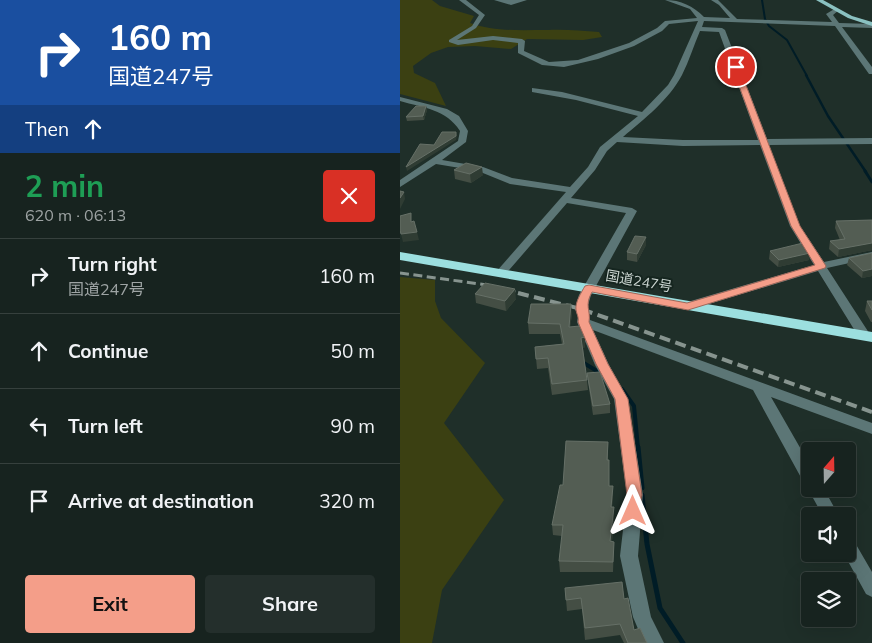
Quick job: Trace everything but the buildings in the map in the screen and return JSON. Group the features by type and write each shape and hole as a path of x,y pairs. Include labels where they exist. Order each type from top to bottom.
{"highway":[{"name":"国道247号","path":"400,256 869,336"}],"main road":[{"path":"819,0 836,10 872,25"}],"street":[{"path":"462,0 482,15 474,27 451,41 458,43 505,38 522,41 520,52 537,62 566,66 584,62 624,47 664,27 667,22 702,19 872,25"},
{"path":"497,0 516,3 524,0"},
{"path":"668,0 692,8 702,19"},
{"path":"714,0 721,4 735,20"},
{"path":"836,10 829,14 872,72"},
{"path":"500,274 592,168 603,149 644,115 678,75 702,19"},
{"path":"698,28 722,30 762,142 796,226 869,336"},
{"path":"534,90 560,92 582,100 644,115"},
{"path":"400,99 444,111 456,118 464,131 462,142 402,179"},
{"path":"614,139 683,143 872,141"},
{"path":"434,161 480,169 510,180 546,188 572,190"},
{"path":"564,200 632,210 584,295 581,309 584,322 602,364 621,399 634,495 629,556 642,618 654,643"},
{"path":"688,306 821,266 872,255"},
{"path":"584,322 872,429"},
{"path":"759,388 801,463"},
{"path":"856,560 872,589"}],"green space":[{"path":"400,0 432,0 440,6 474,16 470,23 489,28 599,32 602,37 583,40 527,39 511,49 475,46 448,47 431,53 413,66 414,73 435,83 446,106 400,94"},
{"path":"400,277 435,280 435,301 441,318 485,363 444,423 504,500 442,590 432,643 400,643"}],"waterway":[{"path":"762,0 765,19 769,26 787,40 807,76"},
{"path":"806,75 828,116 866,172"},
{"path":"865,171 872,182"},
{"path":"582,362 602,374"},
{"path":"622,389 634,406 638,448"},
{"path":"638,447 642,488"},
{"path":"642,495 647,544 660,608 683,643"}],"railway":[{"path":"400,273 487,285 523,294"},
{"path":"518,293 581,309 872,412"}],"route":[{"path":"633,511 634,495 621,399 602,364 584,322 581,309 584,295 589,289 688,306 821,266 796,226 762,142 736,67"}]}
